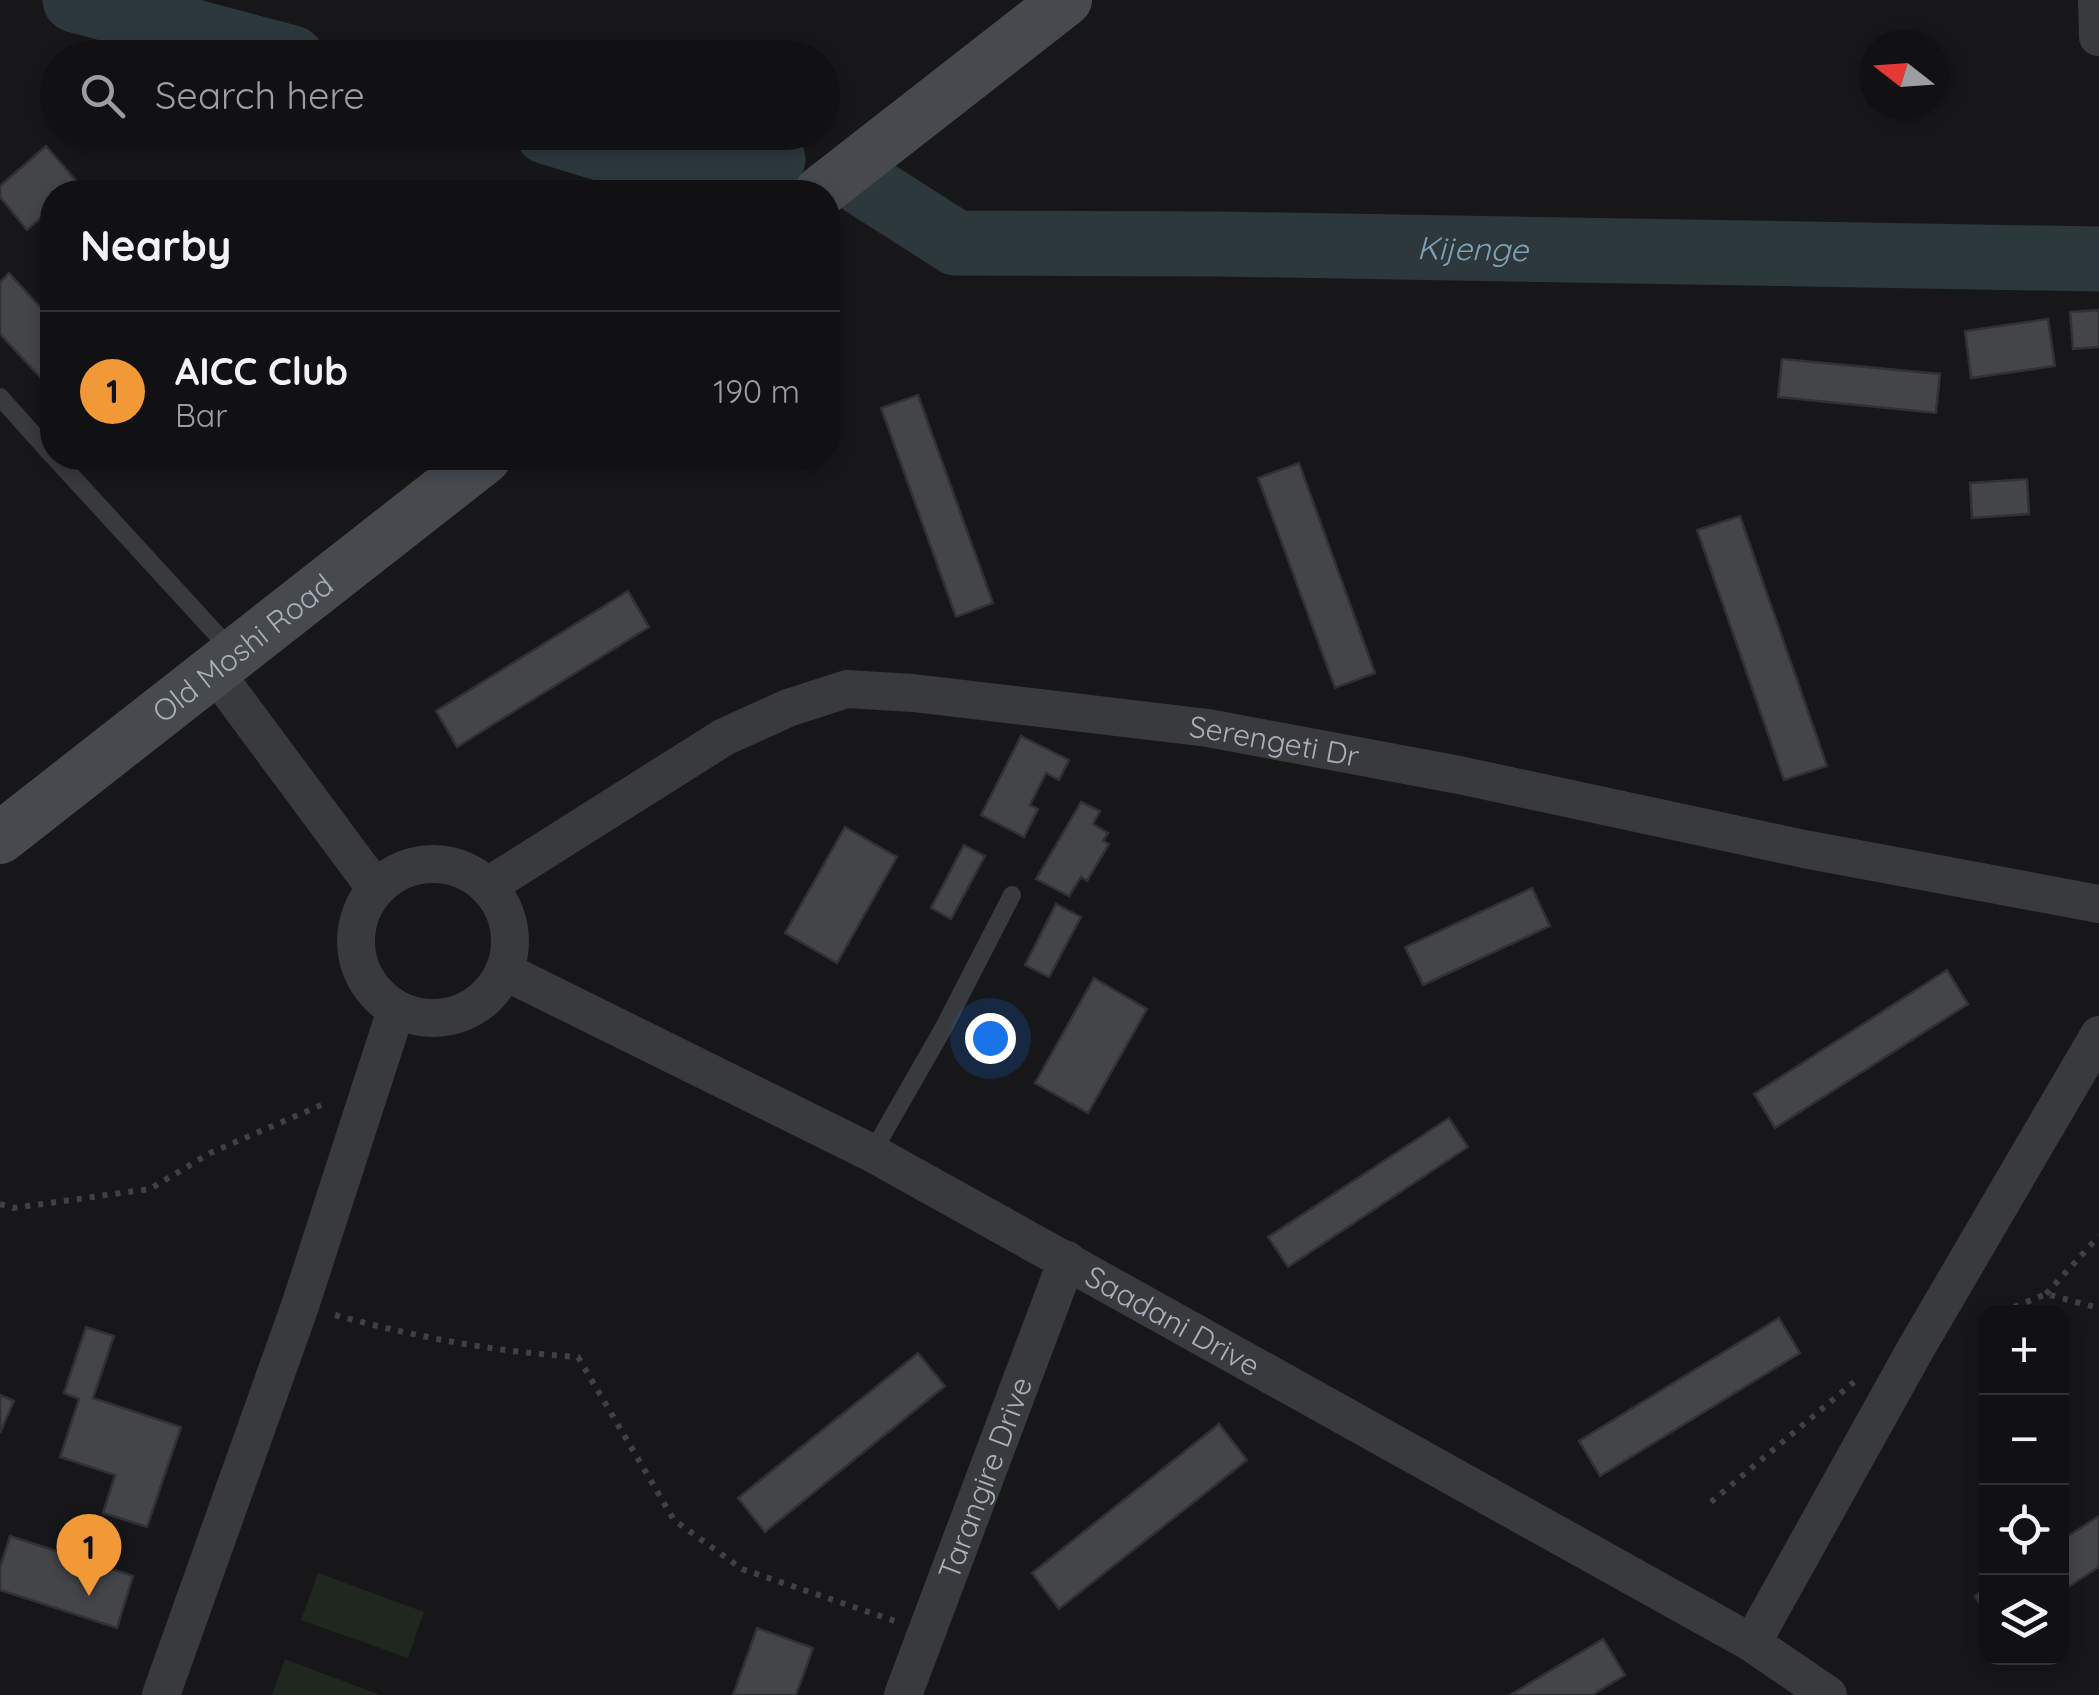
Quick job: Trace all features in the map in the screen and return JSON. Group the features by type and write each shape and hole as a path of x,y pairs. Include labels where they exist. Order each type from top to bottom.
{"main road":[{"path":"837,180 1066,0"},
{"name":"Old Moshi Road","path":"0,838 468,470"}],"street":[{"path":"2097,0 2098,36"},
{"path":"223,660 376,889"},
{"name":"Serengeti Dr","path":"488,886 724,737 788,708 846,689 913,693 1208,728 1459,774 1804,848 2099,904"},
{"path":"444,864 468,872 488,886 501,904 509,926 510,949 504,971 491,993 470,1009 446,1018 421,1018 396,1010 371,986 357,954 356,931 363,908 376,889 396,873 419,865 444,864"},
{"name":"Saadani Drive","path":"504,971 872,1153 1068,1260 1752,1643 1828,1695"},
{"path":"161,1695 300,1306 396,1010"},
{"path":"1752,1643 1915,1350 2099,1035"},
{"name":"Tarangire Drive","path":"903,1695 1068,1260"}],"lane":[{"path":"0,397 40,441"},
{"path":"66,470 223,660"},
{"path":"872,1153 943,1029 1012,894"}],"path":[{"path":"0,1204 12,1208 150,1189 210,1153 374,1083"},
{"path":"2019,1305 2046,1294 2099,1236"},
{"path":"2046,1294 2099,1308"},
{"path":"300,1306 414,1336 497,1351 578,1357 674,1520 742,1570 926,1631"}],"shaded area":[{"path":"318,1573 424,1612 408,1658 301,1620"},
{"path":"285,1659 380,1695 272,1695"}],"building":[{"path":"41,150 49,150 76,180 40,180 40,219 27,230 0,197 0,186"},
{"path":"9,273 40,307 40,377 0,334 0,282"},
{"path":"2099,310 2099,347 2073,349 2070,312"},
{"path":"2048,319 2055,366 1971,378 1965,331"},
{"path":"1782,359 1940,374 1936,413 1778,397"},
{"path":"918,395 993,603 956,617 881,408"},
{"path":"1299,463 1375,673 1335,688 1258,478"},
{"path":"2027,479 2029,514 1972,518 1970,483"},
{"path":"1740,516 1827,766 1784,780 1697,530"},
{"path":"628,591 649,627 457,747 436,711"},
{"path":"1021,736 1069,760 1059,780 1046,773 1030,805 1038,809 1024,837 981,815"},
{"path":"1081,802 1100,811 1093,824 1108,833 1103,841 1109,844 1087,881 1081,877 1069,896 1036,879"},
{"path":"845,827 897,857 837,963 785,933"},
{"path":"964,845 985,856 951,919 931,908"},
{"path":"1532,888 1550,926 1423,985 1405,947"},
{"path":"1056,904 1081,917 1049,977 1025,965"},
{"path":"1947,970 1968,1004 1775,1128 1754,1094"},
{"path":"1094,978 1147,1009 1088,1113 1035,1083"},
{"path":"1449,1118 1468,1147 1288,1267 1268,1237"},
{"path":"1779,1318 1800,1353 1600,1476 1579,1441"},
{"path":"86,1327 114,1336 93,1398 181,1427 147,1527 103,1513 115,1475 60,1457 79,1399 64,1393"},
{"path":"918,1353 945,1386 765,1532 738,1498"},
{"path":"0,1395 14,1401 0,1433"},
{"path":"1219,1424 1247,1460 1059,1609 1032,1573"},
{"path":"2099,1516 2099,1567 2069,1586 2069,1575 2069,1535"},
{"path":"10,1536 133,1576 117,1628 0,1590 0,1567"},
{"path":"757,1628 813,1648 796,1695 733,1695"},
{"path":"1603,1639 1625,1675 1592,1695 1510,1695"}],"waterway":[{"path":"75,0 225,40"},
{"path":"607,150 643,161 773,159"},
{"name":"Kijenge","path":"862,183 956,243 2099,259"}],"place":[{"name":"AICC Club","path":"89,1596"}]}
